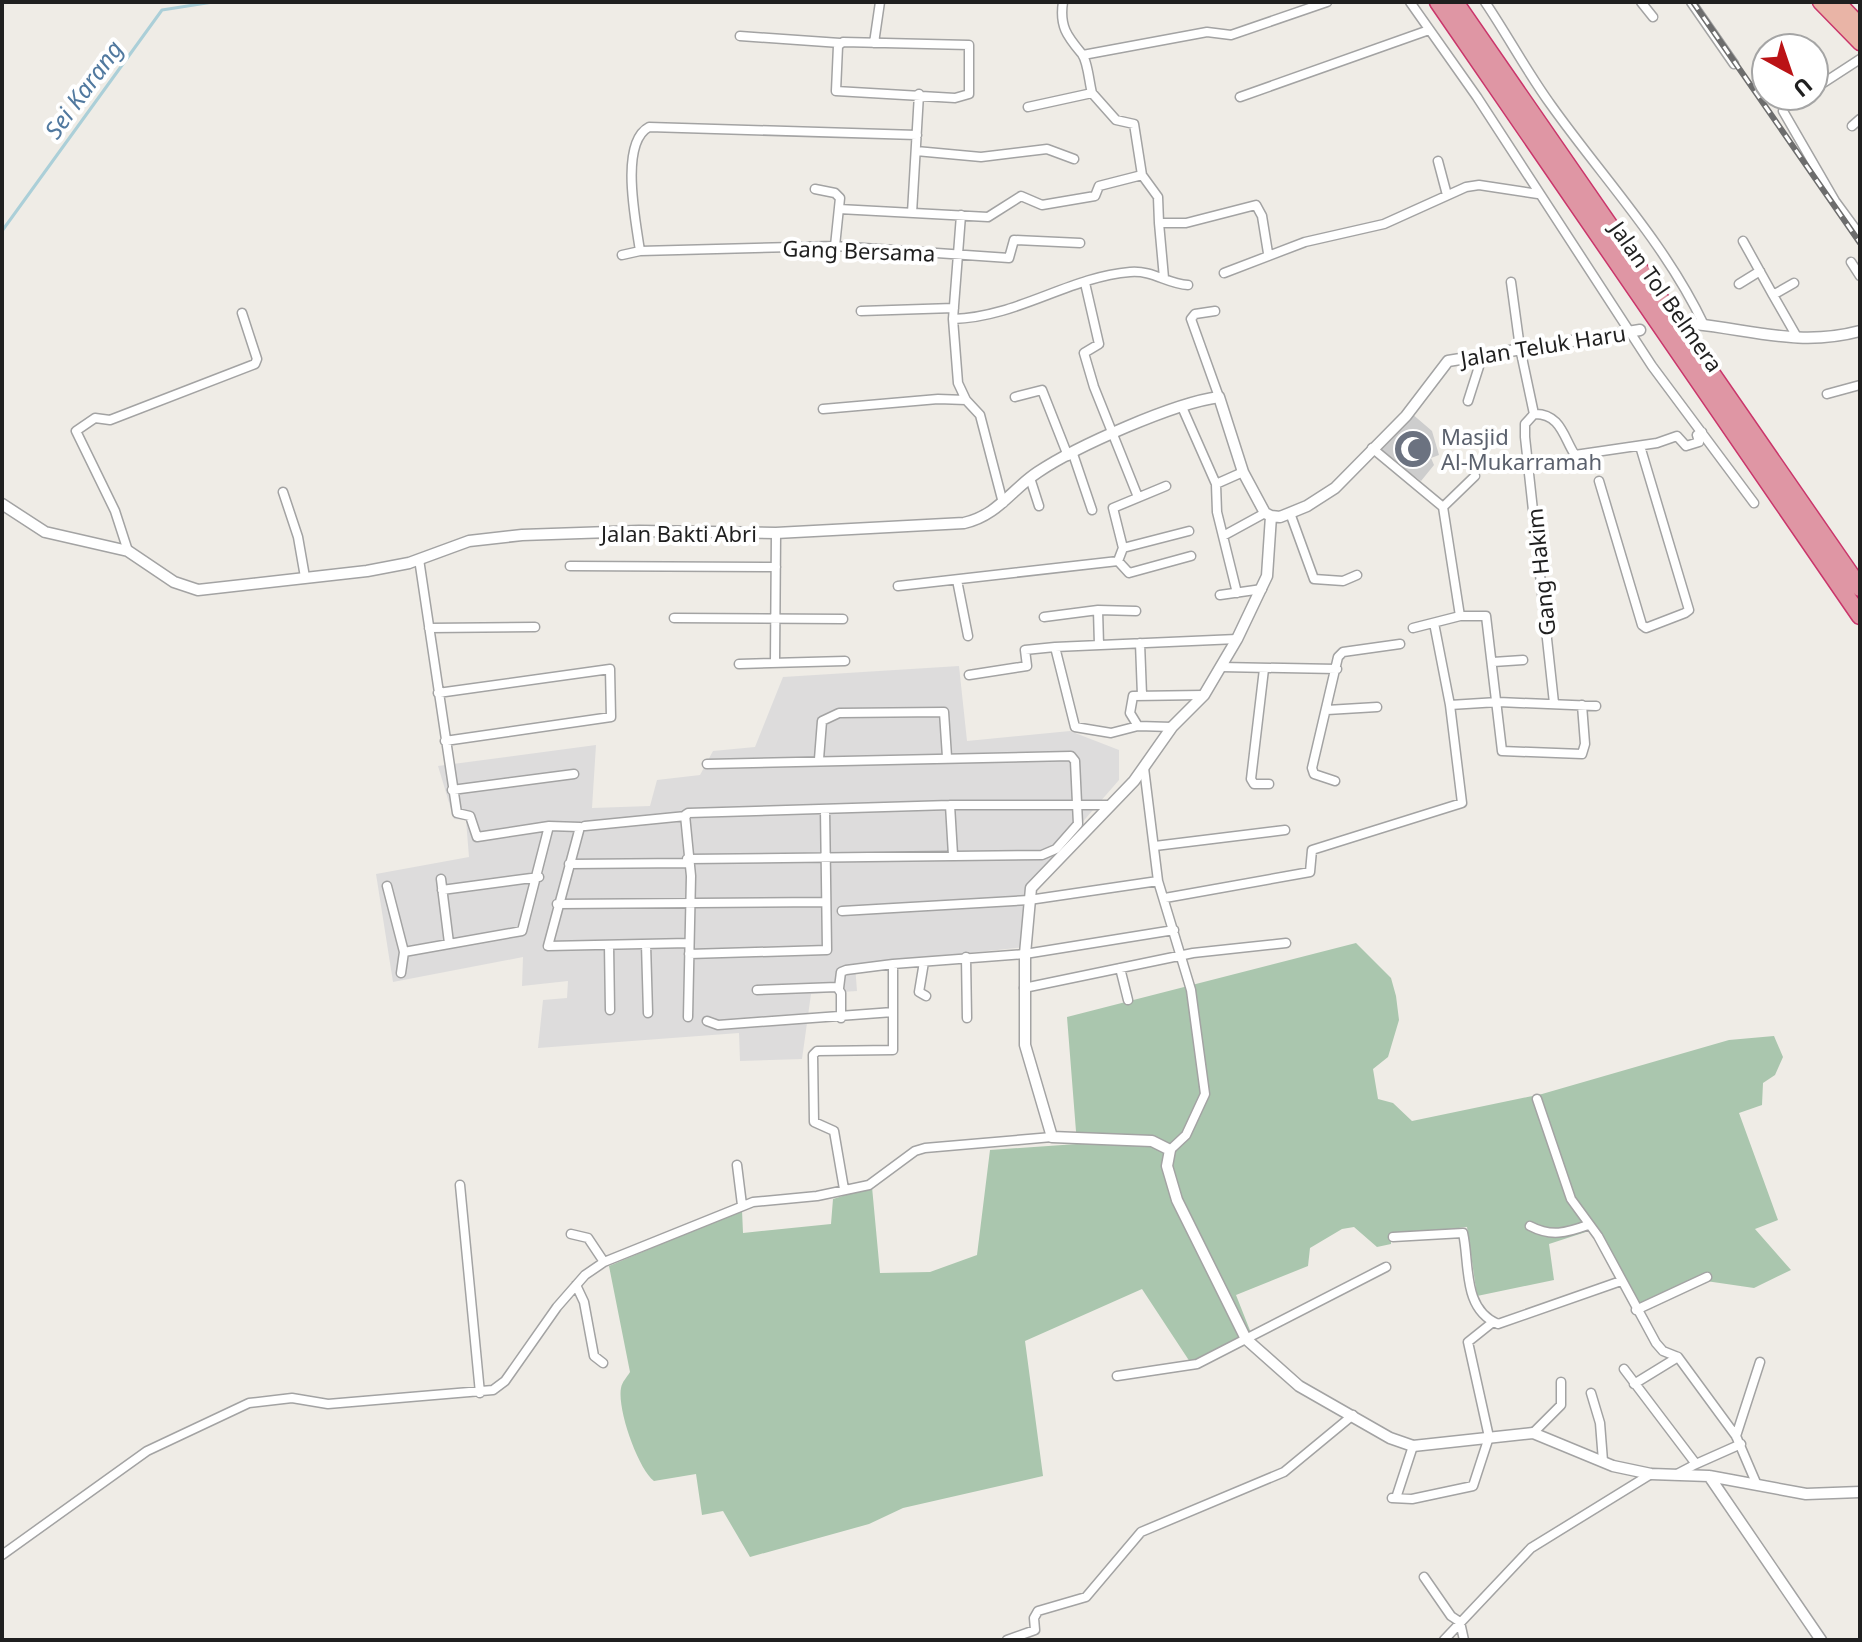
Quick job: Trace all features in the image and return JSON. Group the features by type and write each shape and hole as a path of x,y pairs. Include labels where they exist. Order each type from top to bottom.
{"highway":[{"name":"Jalan Tol Belmera","path":"1438,2 1860,616"},
{"name":"Jalan Tol Belmera","path":"1455,2 1860,588"},
{"path":"1820,2 1860,43"},
{"path":"1838,2 1860,25"}],"street":[{"path":"874,43 880,2"},
{"path":"1062,2 1063,29 1083,55 1092,93 1116,120 1134,124 1142,175 1158,197 1164,278"},
{"path":"1083,55 1207,32 1231,35 1327,2"},
{"path":"1410,2 1477,97 1538,194 1754,503"},
{"path":"1485,2 1550,103 1621,193 1678,277 1700,324 1752,335 1797,337 1860,331"},
{"path":"1641,2 1653,17"},
{"path":"1691,2 1734,64"},
{"path":"1240,97 1429,30"},
{"path":"740,36 840,43 969,45 969,94 961,98 836,91 840,43"},
{"path":"1830,79 1860,59"},
{"path":"1028,107 1092,93"},
{"path":"912,213 919,94"},
{"path":"1784,112 1835,201 1860,235"},
{"path":"1852,126 1860,119"},
{"path":"640,251 633,150 637,136 649,127 917,135"},
{"path":"916,151 981,157 1047,149 1074,159"},
{"path":"1438,161 1447,195"},
{"path":"839,209 992,216 1021,196 1042,205 1095,196 1098,187 1142,175"},
{"path":"1224,273 1268,253 1384,224 1447,195 1479,185 1538,194"},
{"path":"815,189 839,195 835,246"},
{"path":"1159,223 1186,223 1256,205 1262,216 1268,253"},
{"path":"961,215 953,319 958,383 966,400 980,415 1003,503"},
{"name":"Gang Bersama","path":"622,255 640,251 835,246 1009,258 1014,240 1080,243"},
{"path":"1743,241 1797,337"},
{"path":"1851,262 1860,276"},
{"path":"1739,284 1760,271"},
{"path":"953,319 1005,311 1085,283 1131,272 1164,278 1171,284 1188,285"},
{"name":"Gang Hakim","path":"1511,282 1520,348 1534,414 1525,424 1525,437 1554,703"},
{"path":"1085,283 1099,344 1084,353 1094,387 1138,497"},
{"path":"1773,295 1794,283"},
{"path":"861,311 954,308"},
{"path":"1052,1137 1025,1045 1025,954 1029,900 1036,880 1068,851 1144,768 1172,727 1204,695 1237,639 1262,589 1270,564 1268,514 1243,472 1191,319 1195,314 1215,311"},
{"path":"128,551 115,511 76,439 76,431 95,418 110,420 255,364 257,359 242,313"},
{"name":"Jalan Teluk Haru","path":"1268,514 1290,513 1328,494 1406,416 1440,366 1454,359 1634,330"},
{"path":"1468,401 1483,354"},
{"path":"1827,394 1860,385"},
{"path":"1015,397 1042,390 1092,510"},
{"name":"Jalan Bakti Abri","path":"2,504 45,532 128,551 174,582 198,590 367,571 419,559 469,541 522,535 639,531 776,533 964,523 979,520 1030,478 1070,455 1182,407 1219,397"},
{"path":"823,409 938,399 966,400"},
{"path":"1182,407 1216,484 1215,503 1237,593"},
{"path":"1534,414 1554,420 1567,434 1575,455 1640,446 1677,436 1686,446 1698,443 1697,435 1702,432"},
{"path":"1599,481 1642,625 1646,628 1685,613 1689,610 1640,446"},
{"path":"1372,448 1443,507 1460,616"},
{"path":"1216,484 1243,472"},
{"path":"1443,507 1475,476"},
{"path":"1030,478 1039,506"},
{"path":"1118,561 1123,548 1112,511 1115,506 1166,486"},
{"path":"283,492 298,537 305,577"},
{"path":"1290,513 1314,579 1343,581 1357,575"},
{"path":"1223,536 1268,514"},
{"path":"1123,548 1189,531"},
{"path":"775,662 776,533"},
{"path":"1118,561 1129,573 1191,556"},
{"path":"419,559 457,813 468,814 477,837 549,826 580,827 548,946 689,943"},
{"path":"898,586 1118,561"},
{"path":"570,566 776,567"},
{"path":"957,580 968,636"},
{"path":"1220,595 1262,589"},
{"path":"1044,617 1098,610 1136,611"},
{"path":"1098,610 1099,645"},
{"path":"1413,628 1460,616 1486,616 1502,751 1578,755 1585,749 1582,705"},
{"path":"674,618 843,619"},
{"path":"1165,898 1310,872 1312,850 1458,805 1462,798 1450,705 1434,623"},
{"path":"429,628 535,627"},
{"path":"969,675 1027,666 1025,650 1237,639"},
{"path":"1140,643 1142,695"},
{"path":"1335,781 1312,771 1338,657 1343,652 1400,644"},
{"path":"1055,647 1075,727 1111,733 1138,726 1172,727"},
{"path":"1493,662 1523,660"},
{"path":"739,664 845,661"},
{"path":"1221,667 1337,669"},
{"path":"438,693 610,669 611,717 445,741"},
{"path":"1264,669 1251,779 1254,784 1269,784"},
{"path":"1138,726 1131,717 1131,699 1142,695 1204,695"},
{"path":"1450,705 1498,702 1596,706"},
{"path":"1327,710 1377,707"},
{"path":"819,759 822,721 839,713 944,712 947,757"},
{"path":"569,864 1048,853 1076,827 1079,803 1075,761 1071,756 819,759 707,764"},
{"path":"1144,768 1158,881 1183,956 1193,1002 1205,1094 1186,1135 1170,1150 1167,1166 1177,1200 1246,1339 1299,1386 1390,1438 1413,1446 1533,1433 1603,1461 1651,1474 1709,1476 1772,1491 1806,1494 1860,1492"},
{"path":"452,790 574,774"},
{"path":"950,805 953,855"},
{"path":"585,826 686,816 698,810 1108,805"},
{"path":"689,954 827,950 825,809"},
{"path":"686,816 688,1017"},
{"path":"404,952 522,931 539,877 549,826"},
{"path":"1155,846 1285,830"},
{"path":"442,890 539,877"},
{"path":"441,879 449,943"},
{"path":"842,911 1029,900 1158,881"},
{"path":"387,886 404,952 401,973"},
{"path":"557,904 826,902"},
{"path":"841,1018 839,988 841,972 846,970 1025,954 1174,930"},
{"path":"1024,988 1183,956 1286,943"},
{"path":"646,944 648,1013"},
{"path":"609,945 610,1010"},
{"path":"966,957 967,1018"},
{"path":"924,962 919,992 926,996"},
{"path":"844,1189 834,1131 814,1122 813,1055 817,1051 889,1052 894,1046 893,964"},
{"path":"1120,968 1128,1000"},
{"path":"757,990 839,988"},
{"path":"707,1021 718,1025 893,1012"},
{"path":"1537,1099 1571,1199 1598,1236 1656,1343 1663,1351 1678,1357 1738,1440 1757,1485"},
{"path":"2,1555 147,1451 249,1403 277,1398 328,1404 480,1393 497,1389 576,1285 604,1262 742,1205 869,1185 915,1151 925,1148 1052,1137 1152,1141 1170,1150"},
{"path":"737,1165 742,1205"},
{"path":"460,1185 480,1393"},
{"path":"1530,1226 1557,1234 1588,1225"},
{"path":"1393,1237 1463,1233 1472,1297 1493,1322"},
{"path":"571,1234 588,1238 604,1262"},
{"path":"1117,1376 1197,1364 1386,1267"},
{"path":"1636,1310 1707,1277"},
{"path":"1413,1446 1394,1498 1412,1499 1473,1486 1489,1437 1468,1342 1493,1322 1508,1322 1621,1281"},
{"path":"576,1285 584,1302 594,1356 603,1363"},
{"path":"1634,1384 1678,1357"},
{"path":"1670,1477 1738,1440 1760,1362"},
{"path":"1624,1369 1696,1464"},
{"path":"1533,1433 1561,1405 1561,1382"},
{"path":"1591,1393 1600,1423 1603,1461"},
{"path":"1007,1640 1035,1630 1034,1618 1038,1611 1077,1602 1095,1590 1109,1566 1141,1532 1284,1472 1353,1415"},
{"path":"1444,1640 1531,1548 1651,1474"},
{"path":"1709,1476 1821,1640"},
{"path":"1424,1577 1451,1616 1460,1622 1464,1640"}],"shaded area":[{"name":"Masjid Al-Mukarramah","path":"1411,413 1432,431 1439,455 1431,458 1434,465 1421,481 1374,447"},
{"path":"959,666 967,741 1070,731 1119,750 1119,780 1027,886 1026,947 855,965 857,991 811,994 802,1059 740,1061 739,1033 538,1048 543,1000 567,998 568,981 522,986 523,957 393,982 376,874 469,857 466,820 454,819 438,766 596,745 592,808 650,806 657,780 700,775 713,751 755,747 783,677"}],"green space":[{"path":"1356,943 1391,978 1396,996 1399,1020 1388,1057 1373,1069 1378,1099 1393,1103 1412,1121 1542,1094 1729,1040 1774,1036 1783,1057 1775,1075 1763,1083 1762,1105 1739,1113 1778,1220 1755,1229 1791,1270 1754,1288 1706,1281 1637,1304 1592,1230 1549,1244 1554,1280 1477,1296 1467,1227 1391,1236 1391,1244 1377,1247 1354,1227 1342,1229 1310,1248 1308,1266 1236,1295 1251,1333 1190,1362 1142,1289 1025,1341 1043,1476 903,1508 869,1524 750,1557 723,1511 702,1515 696,1474 654,1481 648,1474 635,1452 622,1410 621,1388 630,1372 609,1266 742,1210 743,1233 831,1224 833,1199 872,1187 880,1273 930,1272 977,1255 990,1150 1077,1144 1067,1017"}],"waterway":[{"name":"Sei Karang","path":"2,231 162,10 213,2"}],"railway":[{"path":"1693,2 1860,243"}],"place":[{"name":"Masjid Al-Mukarramah","path":"1413,449"}]}
